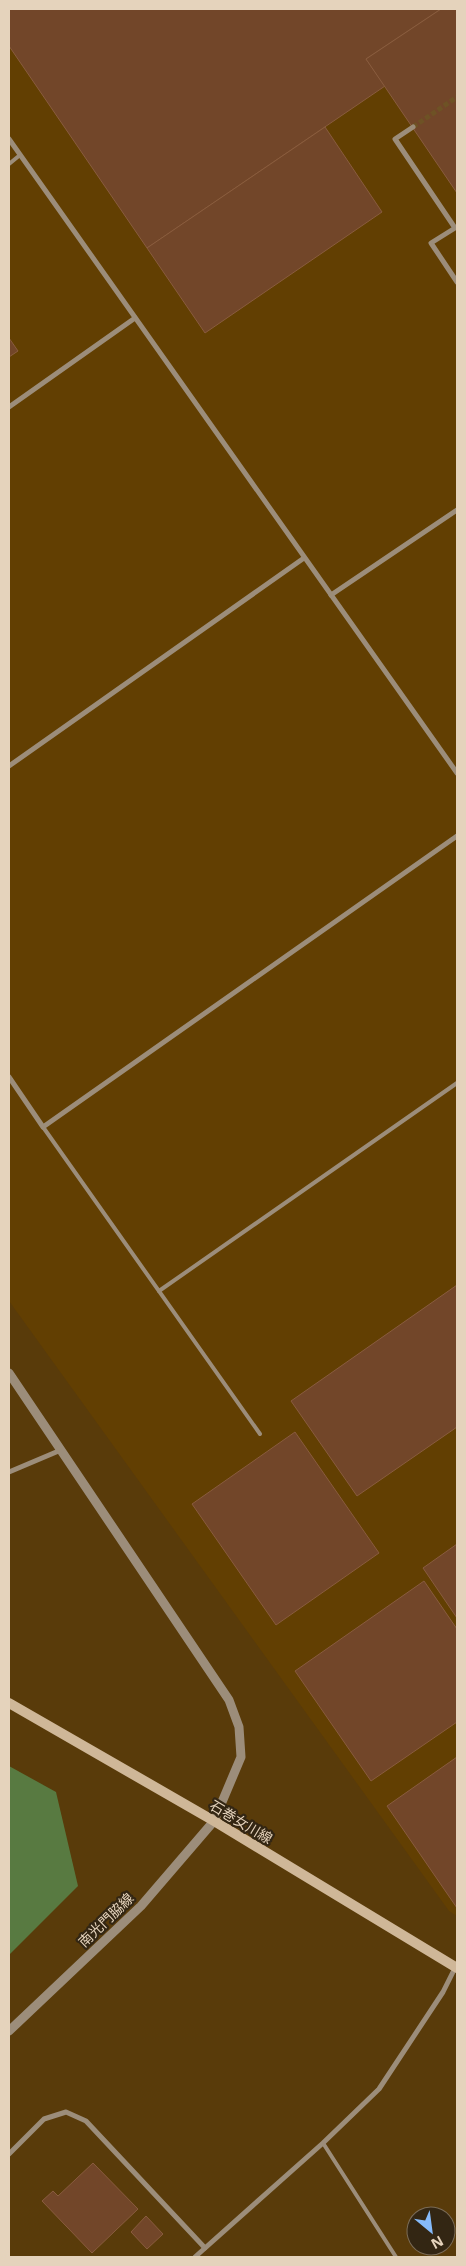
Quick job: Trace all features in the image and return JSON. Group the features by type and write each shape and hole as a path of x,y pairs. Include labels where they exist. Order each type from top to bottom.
{"main road":[{"name":"石巻女川線","path":"9,1703 214,1821 456,1968"}],"street":[{"path":"412,127 395,139 455,228 431,244 457,282"},
{"path":"9,139 457,773"},
{"path":"9,407 135,318"},
{"path":"331,595 457,510"},
{"path":"9,766 304,558"},
{"path":"9,1077 43,1126 457,836"},
{"name":"南光門脇線","path":"9,1373 230,1700 239,1727 241,1756 214,1821 142,1906 9,2031"},
{"path":"9,1472 61,1450"},
{"path":"195,2257 323,2143 379,2089 443,1992 456,1968"},
{"path":"9,2154 44,2119 66,2112 86,2120 205,2248"}],"lane":[{"path":"9,164 20,155"},
{"path":"159,1291 457,1083"},
{"path":"43,1126 260,1434"},
{"path":"323,2143 396,2257"}],"shaded area":[{"path":"9,9 457,9 457,1916 449,1911 9,1301"}],"green space":[{"path":"9,1766 56,1792 78,1886 9,1955"}],"building":[{"path":"9,9 441,9 366,59 385,86 147,248 9,46"},
{"path":"441,9 457,9 457,193 366,59"},
{"path":"325,127 382,212 205,333 147,248"},
{"path":"9,338 18,351 9,357"},
{"path":"457,1285 457,1427 357,1496 291,1401"},
{"path":"295,1432 379,1553 276,1625 192,1504"},
{"path":"457,1544 457,1618 423,1568"},
{"path":"424,1581 457,1629 457,1722 371,1781 295,1671"},
{"path":"457,1757 457,1908 387,1806"},
{"path":"93,2163 138,2209 92,2253 42,2201 53,2191 58,2196"},
{"path":"146,2216 163,2234 147,2249 131,2232"}],"tunnel":[{"path":"413,127 457,97"}]}
